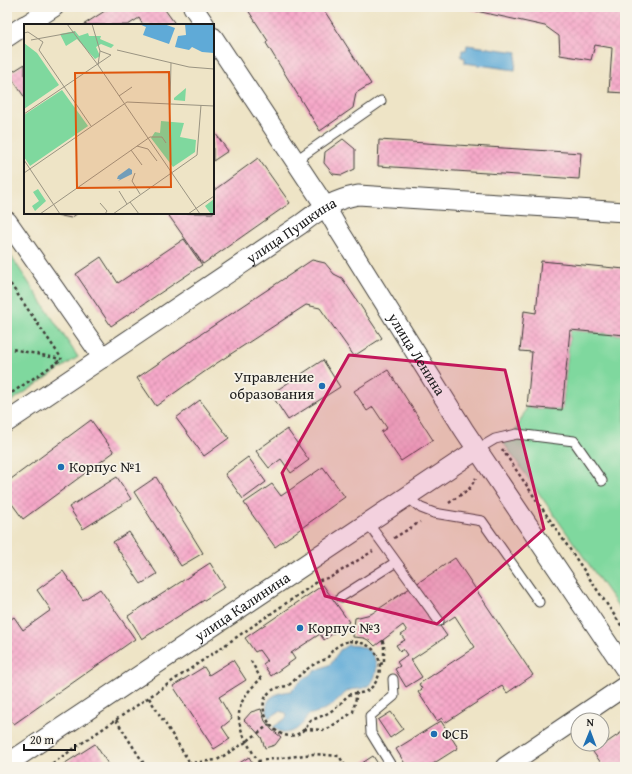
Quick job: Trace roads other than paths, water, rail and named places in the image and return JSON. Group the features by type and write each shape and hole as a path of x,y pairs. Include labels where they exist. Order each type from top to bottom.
{"street":[{"path":"27,24 54,7"},
{"path":"193,7 204,24"},
{"path":"7,37 24,26"},
{"name":"улица Ленина","path":"214,38 325,206 464,430 625,669"},
{"name":"улица Пушкина","path":"7,422 301,224 325,206 343,198 358,195 625,212"},
{"path":"7,221 103,358"},
{"name":"улица Калинина","path":"7,764 478,449"},
{"path":"505,767 625,686"}],"lane":[{"path":"295,160 381,101"},
{"path":"478,449 495,439 517,434 574,441 602,481"},
{"path":"407,497 421,508 434,513 482,521 539,602"},
{"path":"368,523 439,621"},
{"path":"341,597 396,562"},
{"path":"392,767 371,733 370,716 394,696 393,679"}],"water":[{"path":"467,45 517,52 515,70 465,63 465,58 461,57 462,50 466,50"},
{"path":"348,645 360,646 370,652 373,656 376,670 370,684 361,689 353,689 348,691 330,707 308,715 302,724 294,731 284,732 273,727 287,716 286,713 280,711 269,718 267,706 271,698 279,693 291,691 301,681 315,671 331,664 340,650"}],"place":[{"name":"Управление образования","path":"322,386"},
{"name":"Корпус №1","path":"61,467"},
{"name":"Корпус №3","path":"300,628"},
{"name":"ФСБ","path":"434,734"}]}
